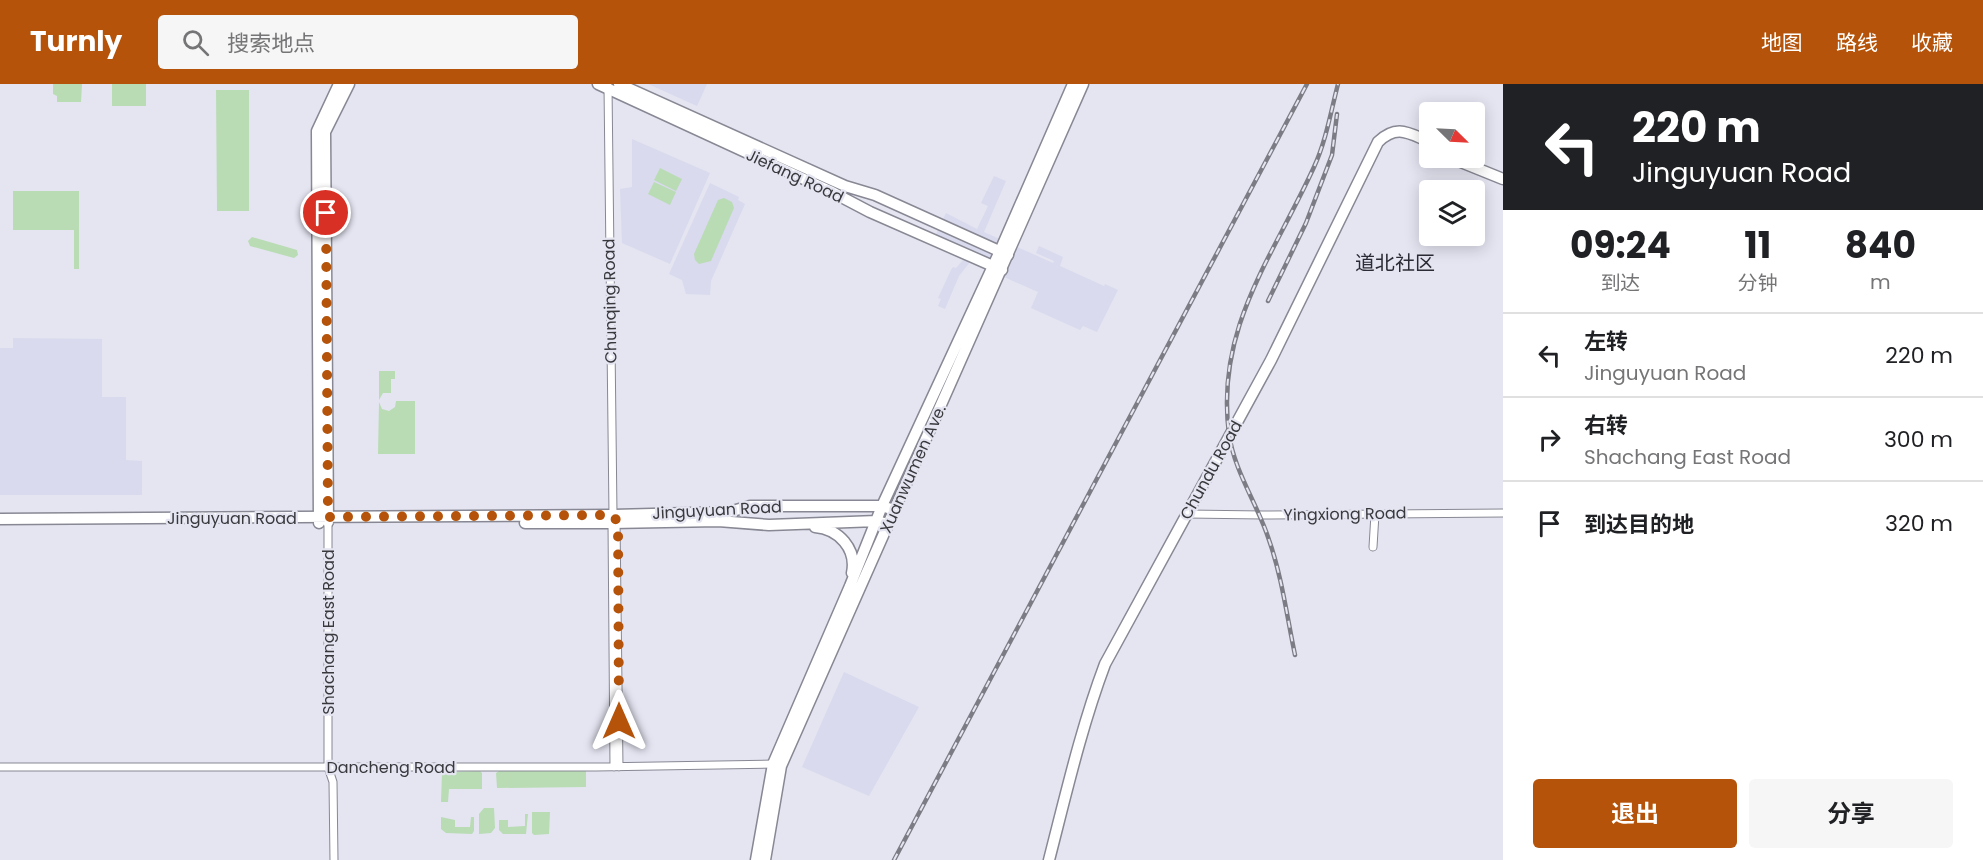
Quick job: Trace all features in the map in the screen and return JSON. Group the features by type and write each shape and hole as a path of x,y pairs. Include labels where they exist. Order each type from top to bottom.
{"main road":[{"name":"Shachang East Road","path":"324,520 317,131 339,84"},
{"name":"Shachang East Road","path":"324,520 325,132 348,84"},
{"name":"Jiefang Road","path":"620,84 845,186 875,195 1004,253"},
{"name":"Xuanwumen Ave.","path":"1004,253 1073,84"},
{"name":"Xuanwumen Ave.","path":"765,860 777,765 882,523 882,506 1083,84"},
{"name":"Jiefang Road","path":"604,85 870,212 997,268"},
{"name":"Chundu Road","path":"1189,514 1271,360 1378,142 1388,133 1398,131 1419,137"},
{"name":"Chundu Road","path":"1051,860 1076,753 1089,706 1105,664 1275,361 1383,145 1393,137 1419,144"},
{"path":"1485,166 1503,173"},
{"path":"1476,168 1503,179"},
{"name":"Xuanwumen Ave.","path":"756,860 777,765 850,586 882,523 894,510 997,268"},
{"name":"Jinguyuan Road","path":"614,520 729,512 750,506 882,506 894,510"},
{"name":"Jinguyuan Road","path":"0,521 614,520 788,524 882,523"},
{"path":"788,524 824,528 839,536 848,546 854,564 850,586"}],"street":[{"name":"Chunqing Road","path":"604,85 617,767"},
{"name":"Yingxiong Road","path":"1189,514 1503,513"},
{"path":"1373,547 1375,514"},
{"name":"Shachang East Road","path":"324,520 328,767 333,782 334,860"},
{"name":"Dancheng Road","path":"0,767 777,765"}],"shaded area":[{"path":"648,84 707,84 697,106"},
{"path":"632,139 710,173 670,264 622,243 620,189 632,187"},
{"path":"994,176 1006,181 984,232 1053,263 1054,261 1036,253 1039,246 1063,257 1060,266 1118,290 1097,332 1083,326 1080,330 1031,308 1038,292 970,262 959,276 945,309 938,306 941,299 938,298 951,270 964,259 968,248 935,236 946,213 977,229 988,206 981,203"},
{"path":"710,183 739,197 738,200 745,204 711,281 710,295 686,294 682,280 669,274"},
{"path":"13,338 102,339 102,397 126,397 126,460 142,461 142,495 0,495 0,348 13,348"},
{"path":"844,672 919,707 869,796 802,767"}],"green space":[{"path":"53,84 82,84 81,102 57,102 57,96 53,94"},
{"path":"112,84 146,84 146,106 112,106"},
{"path":"216,90 249,90 249,211 217,211"},
{"path":"660,168 682,179 676,191 654,180"},
{"path":"654,182 676,192 670,205 648,194"},
{"path":"13,191 79,191 79,269 74,269 74,230 13,230"},
{"path":"724,198 732,202 734,208 711,261 699,264 694,254 718,200"},
{"path":"252,237 297,250 298,255 294,258 250,246 248,241"},
{"path":"379,371 395,371 395,379 391,379 391,393 383,393 379,400"},
{"path":"396,401 415,401 415,454 378,454 379,402 382,409 389,411 395,407"},
{"path":"586,770 586,787 497,788 496,773 499,771"},
{"path":"480,771 482,789 449,789 448,802 441,802 442,772"},
{"path":"484,808 494,808 495,828 491,833 479,834 479,814"},
{"path":"532,812 550,812 549,834 534,835 532,833"},
{"path":"525,814 528,814 526,834 503,834 499,830 499,820 508,820 508,827 525,826"},
{"path":"441,817 455,820 455,827 470,827 471,817 474,817 474,831 472,834 446,833 441,829"}],"railway":[{"path":"894,860 1307,84"},
{"path":"1295,655 1274,554 1232,448 1227,396 1231,360 1239,327 1265,263 1318,157 1338,84"},
{"path":"1268,301 1306,223 1332,155 1337,114"}],"district":[{"name":"道北社区","path":"1395,263"}],"route":[{"path":"326,213 328,517 613,515 618,523 619,721"}]}
